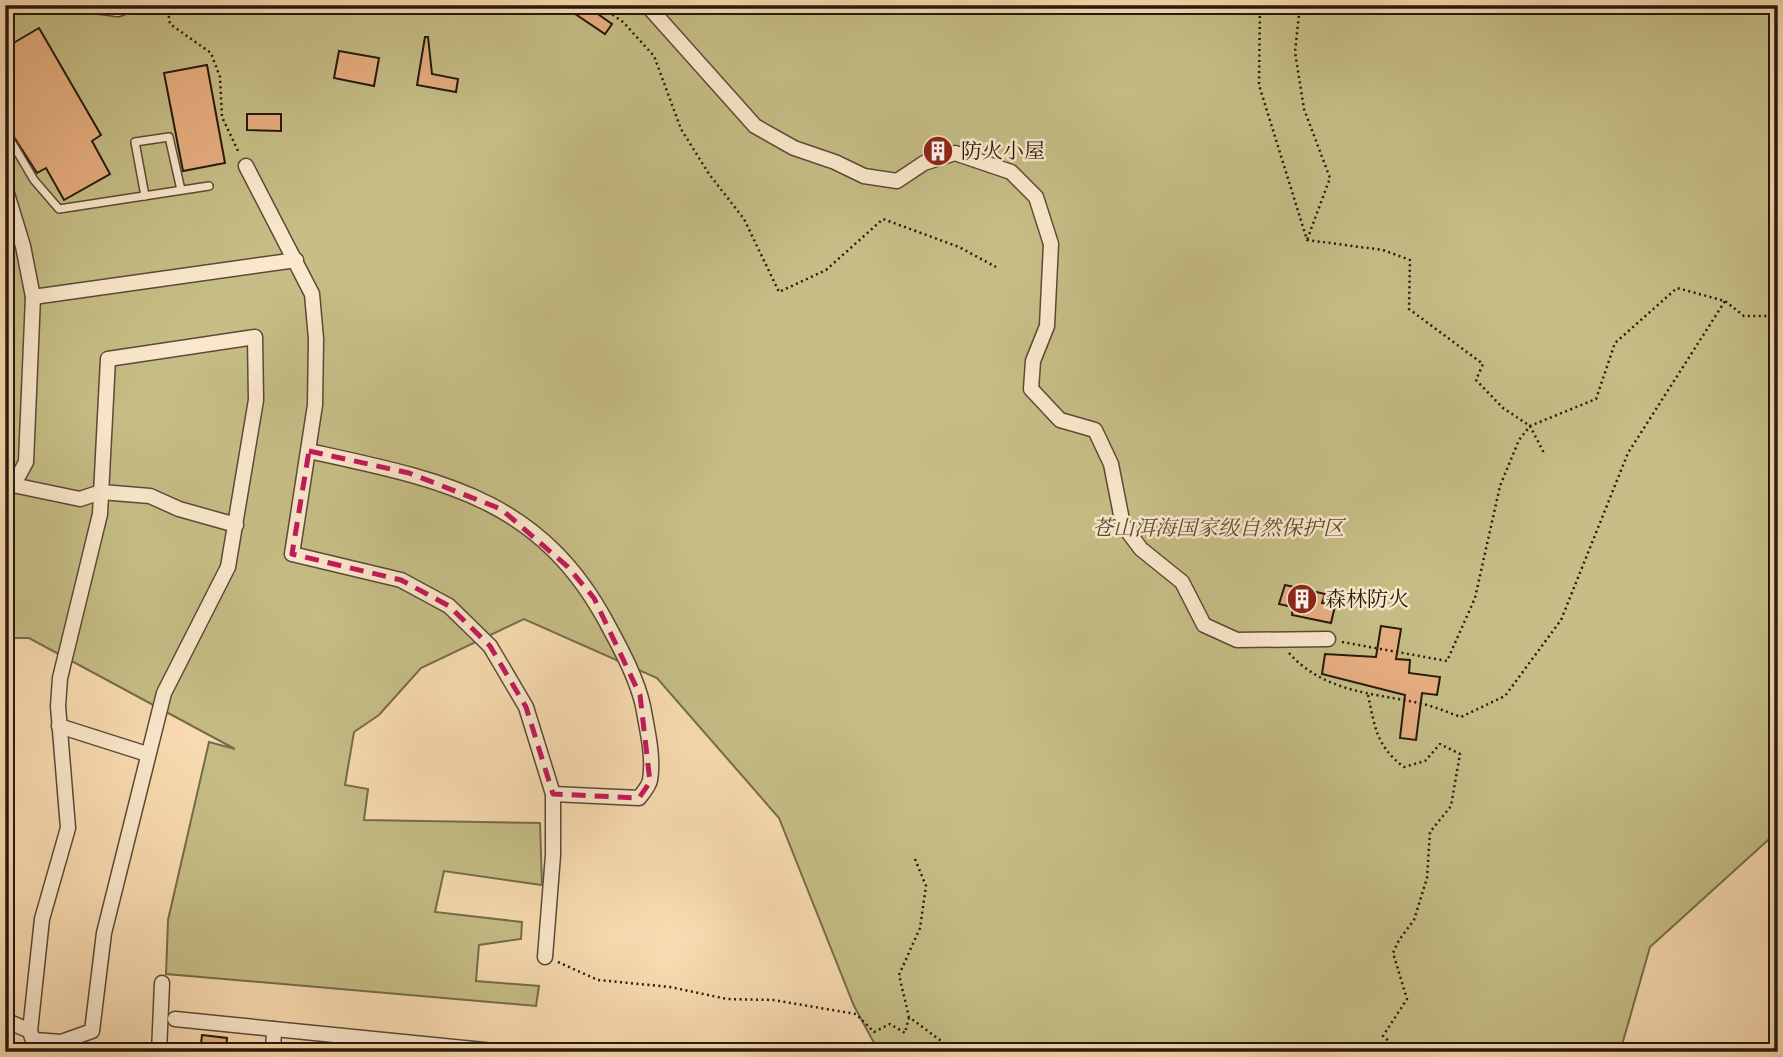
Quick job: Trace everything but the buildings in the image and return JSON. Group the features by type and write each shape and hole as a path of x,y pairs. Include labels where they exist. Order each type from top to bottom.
{"street":[{"path":"89,5 118,9 129,5"},
{"path":"647,5 755,126 794,148 835,162 864,176 897,181 924,163 955,152 1011,172 1036,197 1051,244 1047,326 1033,362 1031,389 1060,420 1095,430 1111,464 1123,525 1141,549 1182,582 1204,625 1237,640 1328,639"},
{"path":"246,166 312,294 316,339 315,405 292,554 401,580 449,606 490,646 526,707 553,794 553,855 545,957"},
{"path":"5,187 23,246 33,297 27,451 22,470 7,485"},
{"path":"33,297 296,260"},
{"path":"5,1020 34,1041 61,1047 92,1031 104,933 164,693 228,568 256,400 255,337 108,359 100,514 60,678 59,726 68,828 42,919 34,1041"},
{"path":"309,451 409,473 457,489 502,509 568,567 594,598 640,695 648,735 650,782 639,798 553,794"},
{"path":"7,485 80,499 101,492 150,496 179,509 236,526"},
{"path":"59,726 147,754"},
{"path":"159,1052 162,983"},
{"path":"175,1019 428,1048 504,1052"},
{"path":"272,1052 274,1029"}],"lane":[{"path":"5,131 34,180 59,209 209,186"},
{"path":"145,196 135,142 169,137 181,190"}],"path":[{"path":"167,5 170,24 211,53 220,77 222,117 246,166"},
{"path":"599,5 623,22 654,56 681,129 709,174 744,219 779,292 826,270 883,219 959,247 996,267"},
{"path":"1260,5 1259,85 1307,240"},
{"path":"1300,5 1295,52 1304,109 1330,178 1307,240"},
{"path":"1307,240 1383,250 1410,260 1409,309 1483,364 1476,380 1503,408 1530,426 1544,453"},
{"path":"1328,639 1447,661 1475,598 1500,486 1519,440 1530,426 1596,399 1615,343 1677,288 1726,301 1744,316 1778,316"},
{"path":"1278,640 1297,662 1328,683 1367,694 1420,703 1461,717 1505,696 1560,620 1628,453 1726,301"},
{"path":"1367,694 1378,741 1390,757 1404,767 1425,761 1440,744 1460,754 1451,806 1430,832 1427,878 1414,920 1399,940 1393,954 1407,999 1383,1036 1401,1052"},
{"path":"545,957 598,981 670,987 727,999 773,1000 856,1014 874,1032 890,1024 905,1033 909,1017 899,975 920,928 926,886 915,859"},
{"path":"909,1017 956,1052"}],"highlighted area":[{"path":"309,451 409,473 501,509 568,567 594,598 640,695 650,782 639,798 553,794 526,707 490,646 449,606 401,580 292,554"}],"green space":[{"name":"苍山洱海国家级自然保护区","path":"5,5 1778,5 1778,831 1650,947 1620,1052 879,1052 854,1006 779,818 657,678 524,619 421,668 379,715 354,732 345,785 368,789 364,820 540,823 542,885 444,871 435,912 522,922 521,939 479,945 476,981 539,986 536,1006 166,974 168,920 209,742 235,749 29,638 5,638"}],"place":[{"name":"防火小屋","path":"938,151"},
{"name":"森林防火","path":"1302,599"}]}
